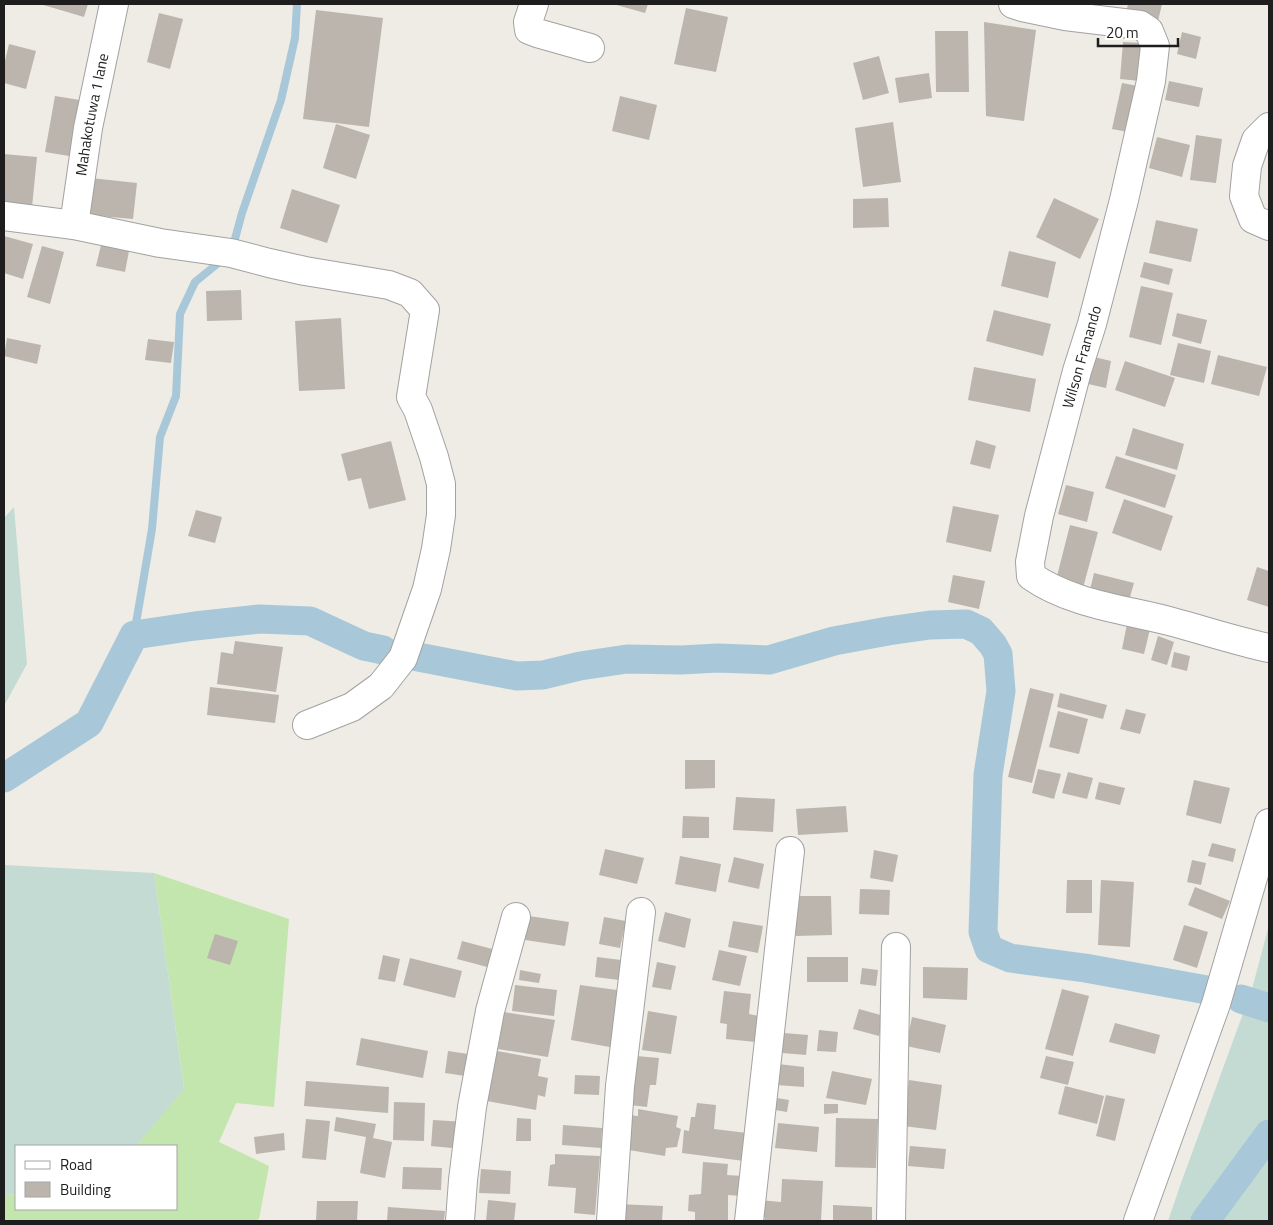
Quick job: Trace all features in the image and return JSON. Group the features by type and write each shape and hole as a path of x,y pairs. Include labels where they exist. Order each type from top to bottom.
{"street":[{"name":"Mahakotuwa 1 lane","path":"74,225 88,128 114,4"},
{"path":"534,4 528,22 529,30 590,48"},
{"name":"Wilson Franando","path":"1013,4 1065,16 1140,25 1149,31 1155,46 1152,81 1124,200 1039,516 1030,562 1031,576 1078,599 1269,648"},
{"path":"1269,126 1256,140 1247,166 1244,196 1253,219 1269,226"},
{"path":"4,216 74,225 160,243 231,253 305,271 389,285 410,293 425,310 411,397 418,410 441,484 441,516 427,589 403,658 381,686 352,707 307,725"},
{"path":"1138,1221 1216,1004 1269,823"},
{"path":"749,1221 790,851"},
{"path":"611,1221 620,1086 641,912"},
{"path":"460,1221 472,1107 490,1011 516,917"},
{"path":"892,1221 896,947"}],"green space":[{"path":"154,873 289,919 274,1107 236,1103 219,1142 269,1166 259,1219 253,1221 4,1221 4,1195 15,1194 15,1210 178,1210 178,1145 137,1145 184,1088"}],"shaded area":[{"path":"14,507 27,664 4,706 4,518"},
{"path":"4,865 154,873 184,1089 137,1145 15,1145 15,1194 4,1195"},
{"path":"1269,925 1269,1221 1168,1221 1252,989"}],"building":[{"path":"40,4 88,4 84,17"},
{"path":"613,4 648,4 645,13"},
{"path":"1128,4 1162,4 1158,21 1126,13"},
{"path":"686,8 728,17 716,72 674,64"},
{"path":"316,10 383,18 369,127 303,119"},
{"path":"159,13 183,19 170,69 147,62"},
{"path":"984,22 1036,30 1024,121 986,116"},
{"path":"935,31 968,31 969,92 936,92"},
{"path":"1182,32 1201,37 1196,59 1177,54"},
{"path":"1123,42 1143,43 1140,81 1120,79"},
{"path":"9,44 36,51 26,89 4,83 4,65"},
{"path":"879,56 889,93 863,100 853,63"},
{"path":"929,73 932,98 899,103 895,78"},
{"path":"1169,81 1203,88 1199,107 1165,100"},
{"path":"1122,83 1138,86 1128,132 1112,129"},
{"path":"55,96 86,101 75,157 45,152"},
{"path":"620,96 657,105 649,140 612,131"},
{"path":"893,122 901,182 863,187 855,128"},
{"path":"336,124 370,135 356,179 323,168"},
{"path":"1196,135 1222,139 1216,183 1190,180"},
{"path":"1157,137 1190,145 1182,177 1149,168"},
{"path":"4,154 37,157 32,207 4,204"},
{"path":"91,178 137,183 133,219 88,215"},
{"path":"292,189 340,205 327,243 280,228"},
{"path":"888,198 889,227 853,228 853,199"},
{"path":"1054,198 1099,219 1080,259 1036,237"},
{"path":"1156,220 1198,229 1191,262 1149,253"},
{"path":"4,236 33,244 23,279 4,273"},
{"path":"101,245 129,251 125,272 96,266"},
{"path":"42,246 64,252 50,304 27,297"},
{"path":"1009,251 1056,262 1048,298 1001,286"},
{"path":"1144,262 1173,269 1169,285 1140,277"},
{"path":"1141,286 1173,293 1161,345 1129,337"},
{"path":"241,290 242,320 207,321 206,291"},
{"path":"994,310 1051,324 1043,356 986,341"},
{"path":"1177,313 1207,320 1201,344 1172,336"},
{"path":"341,318 345,389 299,391 295,321"},
{"path":"7,338 41,345 37,364 4,356"},
{"path":"148,339 174,342 171,363 145,360"},
{"path":"1178,343 1211,351 1204,383 1170,375"},
{"path":"1218,355 1267,367 1259,396 1211,384"},
{"path":"1094,357 1111,361 1106,388 1088,384"},
{"path":"1125,361 1175,378 1165,407 1115,390"},
{"path":"974,367 1036,379 1030,412 968,400"},
{"path":"1133,428 1184,444 1177,470 1125,455"},
{"path":"976,440 996,446 990,469 970,464"},
{"path":"391,441 406,500 369,509 361,478 348,481 341,454"},
{"path":"1116,456 1176,475 1165,508 1105,488"},
{"path":"1066,485 1094,492 1087,522 1058,514"},
{"path":"1124,499 1173,516 1161,551 1112,533"},
{"path":"953,506 999,515 991,552 946,542"},
{"path":"196,510 222,517 215,543 188,536"},
{"path":"1070,525 1098,532 1083,588 1056,580"},
{"path":"1257,567 1269,571 1269,607 1247,600"},
{"path":"1094,573 1134,583 1128,604 1089,594"},
{"path":"953,575 985,581 979,609 948,602"},
{"path":"1127,624 1150,629 1144,654 1122,649"},
{"path":"1158,636 1174,642 1167,665 1151,660"},
{"path":"235,641 283,647 276,692 217,684 221,652 233,654"},
{"path":"1174,652 1190,656 1187,671 1171,667"},
{"path":"210,687 279,695 275,723 207,715"},
{"path":"1030,688 1054,694 1032,783 1008,777"},
{"path":"1060,693 1107,705 1103,719 1057,707"},
{"path":"1126,709 1146,714 1140,734 1120,729"},
{"path":"1058,711 1088,719 1079,754 1049,747"},
{"path":"685,760 715,760 715,788 685,789"},
{"path":"1038,769 1061,774 1054,799 1032,793"},
{"path":"1068,772 1093,778 1087,799 1062,793"},
{"path":"1194,780 1230,788 1221,824 1186,815"},
{"path":"1099,782 1125,788 1120,805 1095,799"},
{"path":"736,797 775,799 773,832 733,830"},
{"path":"846,806 848,832 798,835 796,809"},
{"path":"683,816 709,817 709,838 682,838"},
{"path":"1212,843 1236,849 1233,862 1208,856"},
{"path":"605,849 644,858 637,884 599,875"},
{"path":"874,850 898,855 893,882 870,878"},
{"path":"680,856 721,864 716,892 675,884"},
{"path":"734,857 764,864 759,889 728,882"},
{"path":"1192,860 1206,863 1201,885 1187,882"},
{"path":"1067,880 1092,880 1092,913 1066,913"},
{"path":"1101,880 1134,882 1130,947 1098,945"},
{"path":"1195,887 1230,901 1222,919 1188,905"},
{"path":"860,889 890,890 889,915 859,914"},
{"path":"796,896 831,896 832,935 796,936"},
{"path":"665,912 691,919 685,948 658,941"},
{"path":"529,916 569,922 565,946 525,940"},
{"path":"604,917 626,921 620,948 599,944"},
{"path":"733,921 763,926 758,953 728,947"},
{"path":"1184,925 1208,932 1197,968 1173,960"},
{"path":"215,934 238,941 230,965 207,958"},
{"path":"462,941 496,950 491,968 457,959"},
{"path":"719,950 747,956 740,986 712,980"},
{"path":"383,955 400,959 395,982 378,979"},
{"path":"597,957 621,960 619,980 595,977"},
{"path":"807,957 848,957 848,982 807,982"},
{"path":"410,958 462,971 455,998 403,985"},
{"path":"657,962 676,966 671,990 652,987"},
{"path":"923,967 968,968 967,1000 923,998"},
{"path":"862,968 878,970 876,986 860,984"},
{"path":"520,970 541,974 539,983 519,980"},
{"path":"515,985 557,990 554,1016 512,1011"},
{"path":"580,985 624,991 615,1048 571,1040"},
{"path":"1062,989 1089,996 1073,1056 1045,1049"},
{"path":"724,991 751,994 749,1014 759,1016 756,1042 726,1039 727,1024 720,1023"},
{"path":"859,1009 884,1016 879,1036 853,1029"},
{"path":"648,1011 677,1016 671,1054 642,1050"},
{"path":"504,1012 555,1020 548,1057 498,1049"},
{"path":"912,1017 946,1025 940,1053 906,1046"},
{"path":"1115,1023 1160,1035 1155,1054 1109,1042"},
{"path":"819,1030 838,1032 836,1052 817,1051"},
{"path":"784,1033 808,1035 806,1055 782,1053"},
{"path":"361,1038 428,1051 423,1078 356,1065"},
{"path":"448,1051 475,1055 472,1077 445,1073"},
{"path":"497,1051 541,1059 538,1076 548,1078 545,1097 538,1095 536,1110 487,1101"},
{"path":"636,1056 659,1058 656,1085 650,1085 647,1107 630,1105"},
{"path":"1046,1056 1074,1062 1068,1085 1040,1078"},
{"path":"778,1064 804,1067 804,1087 776,1085"},
{"path":"832,1071 872,1079 866,1105 826,1098"},
{"path":"575,1075 600,1076 599,1095 574,1094"},
{"path":"909,1080 942,1085 936,1130 903,1126"},
{"path":"306,1081 389,1087 388,1113 304,1106"},
{"path":"1065,1086 1104,1096 1097,1124 1058,1114"},
{"path":"1106,1095 1125,1099 1115,1141 1096,1136"},
{"path":"777,1098 789,1100 787,1112 775,1110"},
{"path":"394,1102 425,1103 424,1141 393,1140"},
{"path":"697,1103 716,1105 714,1129 747,1133 744,1161 682,1153 684,1130 689,1131 691,1117 695,1117"},
{"path":"824,1104 838,1104 838,1113 824,1114"},
{"path":"638,1109 678,1116 676,1127 681,1129 677,1147 666,1148 665,1156 623,1149 629,1115 638,1116"},
{"path":"336,1117 376,1124 373,1138 392,1142 385,1178 360,1173 366,1137 334,1131"},
{"path":"517,1118 531,1119 531,1141 516,1141"},
{"path":"836,1118 878,1119 876,1168 835,1167"},
{"path":"306,1119 330,1121 326,1160 302,1158"},
{"path":"433,1120 465,1122 462,1149 431,1146"},
{"path":"778,1123 819,1127 817,1152 775,1148"},
{"path":"563,1125 602,1128 601,1148 562,1145"},
{"path":"284,1133 285,1150 256,1154 254,1137"},
{"path":"910,1146 946,1149 944,1169 908,1166"},
{"path":"555,1154 600,1156 595,1215 574,1213 576,1188 548,1186 550,1165 555,1164"},
{"path":"703,1162 728,1164 727,1175 743,1176 742,1196 728,1195 728,1221 695,1221 695,1212 688,1211 689,1195 701,1194"},
{"path":"403,1167 442,1168 441,1190 402,1189"},
{"path":"481,1169 511,1171 510,1194 479,1193"},
{"path":"782,1179 823,1181 821,1221 764,1221 765,1217 757,1217 759,1200 781,1202"},
{"path":"488,1200 516,1203 514,1221 486,1221"},
{"path":"317,1201 358,1201 357,1221 316,1221"},
{"path":"617,1204 663,1206 662,1221 616,1221"},
{"path":"833,1205 872,1207 872,1221 833,1221"},
{"path":"388,1207 445,1211 444,1221 387,1221"}],"waterway":[{"path":"232,250 242,213 281,100 295,38 297,4"},
{"path":"134,635 152,529 160,437 176,396 180,314 195,282 222,260"},
{"path":"4,778 89,723 134,635 259,619 310,621 364,646 383,650"},
{"path":"418,657 517,676 543,675 580,666 627,659 681,660 718,658 769,660 834,641 888,631 930,625 966,624 981,631 998,654 1001,691 988,775 983,932 989,949 1010,958 1085,968 1207,990"},
{"path":"1241,999 1269,1008"},
{"path":"1205,1221 1269,1134"}]}
